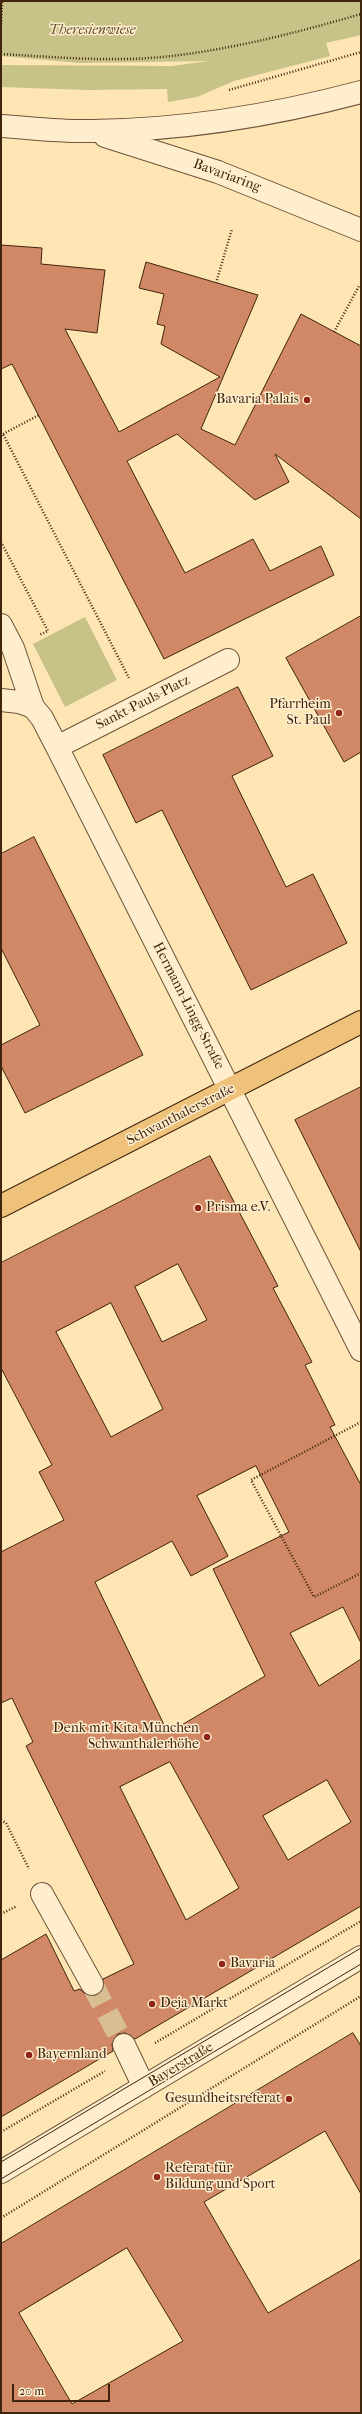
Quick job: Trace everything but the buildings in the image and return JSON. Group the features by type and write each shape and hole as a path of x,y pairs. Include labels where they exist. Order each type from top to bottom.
{"main road":[{"name":"Schwanthalerstraße","path":"1,1206 231,1090 361,1022"}],"street":[{"name":"Bavariaring","path":"1,126 90,132 180,128 232,121 287,111 361,92"},
{"name":"Bavariaring","path":"90,132 218,172 361,230"},
{"name":"Hermann-Lingg-Straße","path":"1,625 13,648 33,707 42,718 57,747 361,1350"},
{"name":"Sankt-Pauls-Platz","path":"57,747 228,660"},
{"path":"1,700 19,702 33,707"},
{"path":"42,1894 92,1984"},
{"name":"Bayerstraße","path":"1,2172 361,1957"},
{"path":"127,2051 144,2087"}],"path":[{"path":"1,24 2,1"},
{"path":"1,54 104,58 161,57 238,46 361,14"},
{"path":"216,283 232,229"},
{"path":"334,332 359,286"},
{"path":"40,415 2,434 143,703"},
{"path":"1,542 48,631"},
{"path":"361,1422 251,1480 314,1597 361,1573"},
{"path":"1,1820 6,1823 42,1894"},
{"path":"1,2132 127,2051 361,1921"},
{"path":"1,2218 361,1997"}],"green space":[{"name":"Theresienwiese","path":"1,1 361,1 361,35 326,43 330,56 234,81 197,97 168,102 167,89 87,90 1,87 1,65 172,66 209,61 79,63 1,56"},
{"path":"85,617 117,680 65,707 33,644"}],"tunnel":[{"path":"92,1984 124,2045"}],"tram line":[{"path":"1,2162 361,1948"},
{"path":"1,2179 361,1964"}],"place":[{"name":"Bavaria Palais","path":"307,400"},
{"name":"Pfarrheim St. Paul","path":"339,713"},
{"name":"Prisma e.V.","path":"198,1208"},
{"name":"Denk mit Kita München Schwanthalerhöhe","path":"207,1737"},
{"name":"Bavaria","path":"222,1964"},
{"name":"Deja Markt","path":"152,2004"},
{"name":"Bayernland","path":"29,2055"},
{"name":"Gesundheitsreferat","path":"289,2099"},
{"name":"Referat für Bildung und Sport","path":"157,2177"}]}
